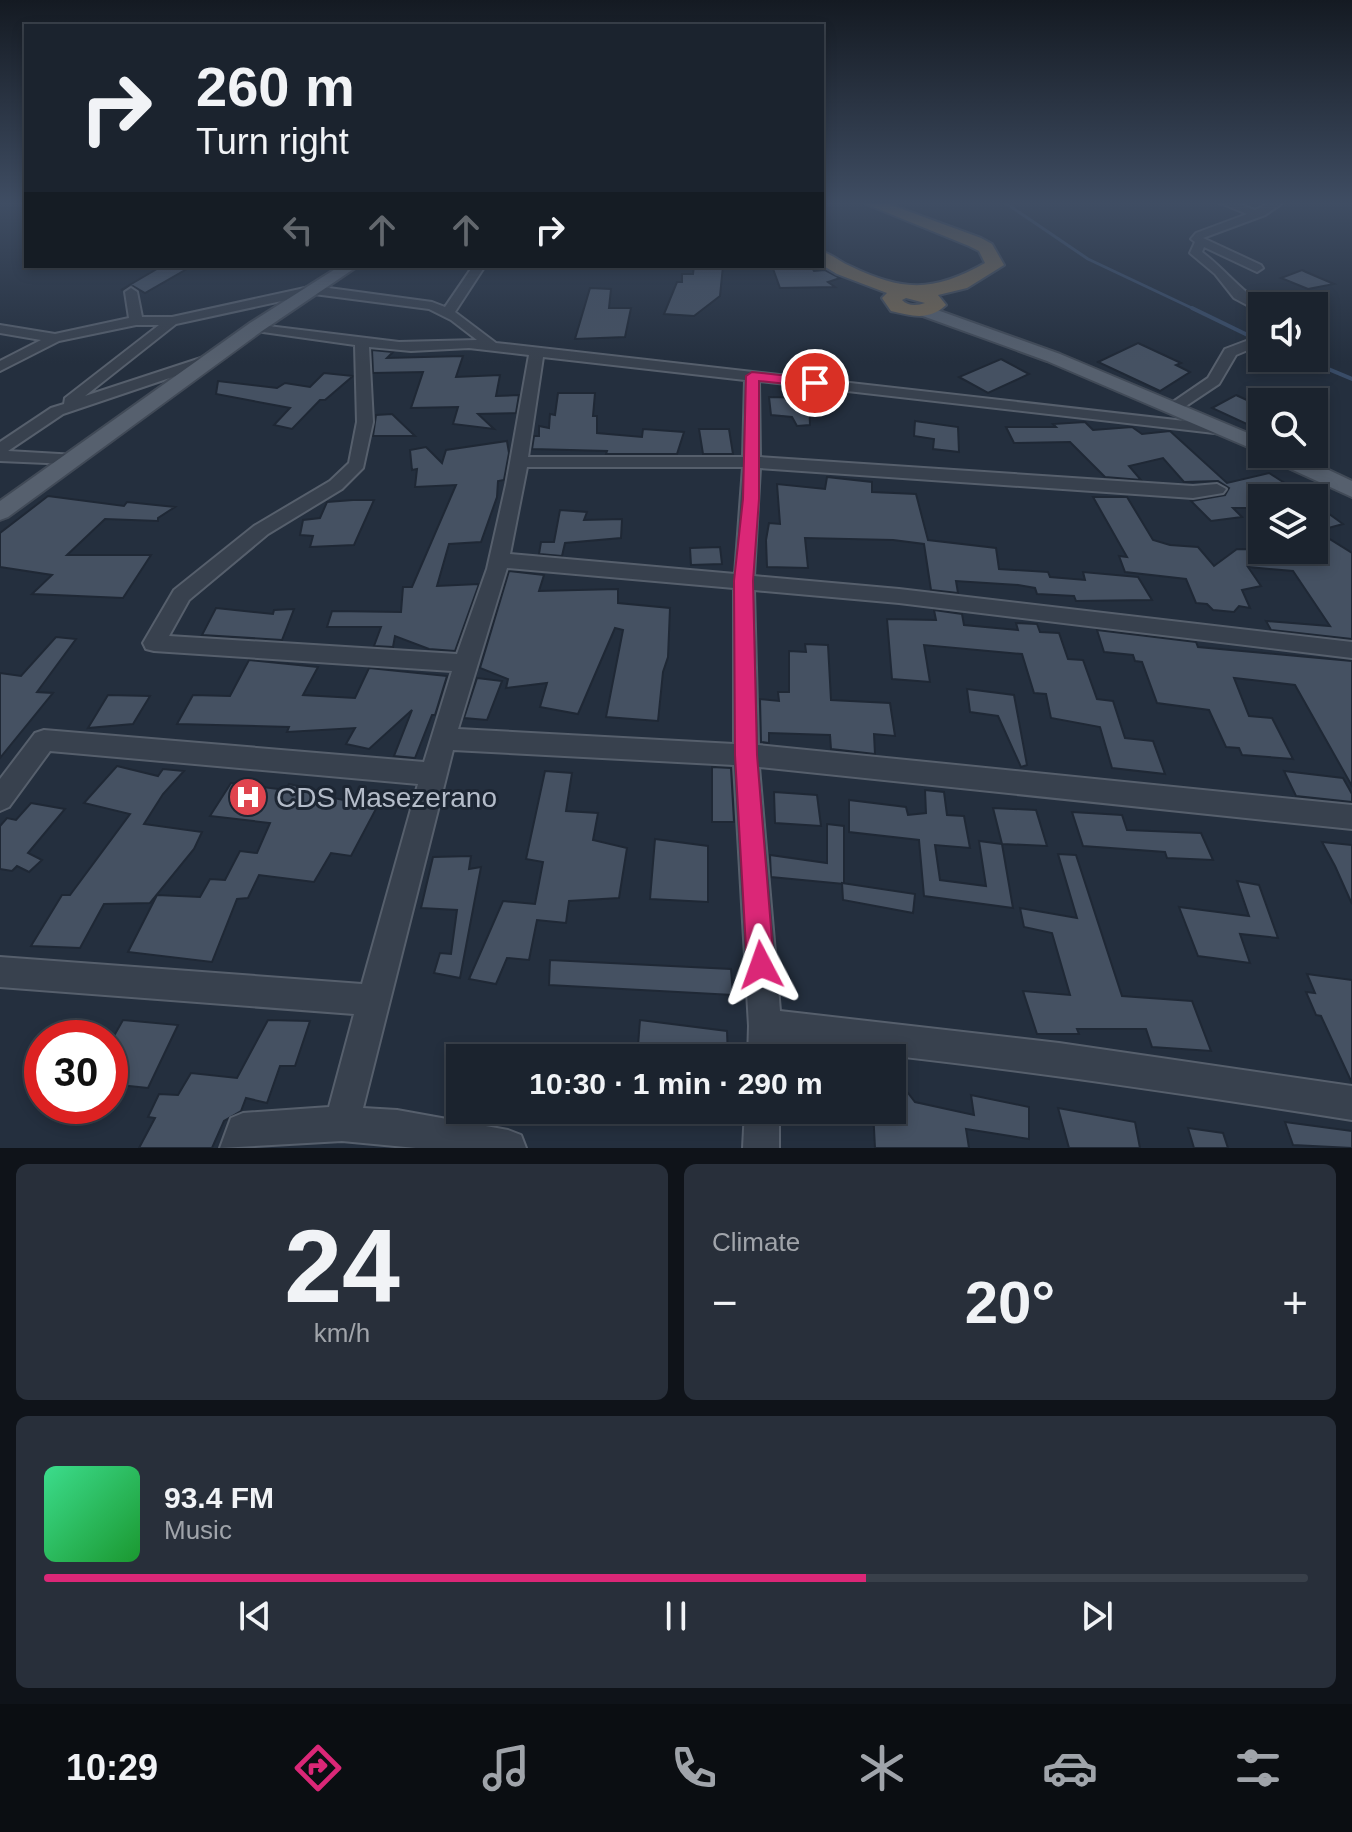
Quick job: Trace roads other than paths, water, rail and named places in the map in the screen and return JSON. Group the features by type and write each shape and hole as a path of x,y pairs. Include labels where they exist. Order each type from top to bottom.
{"highway":[{"path":"824,258 866,280 870,287 918,300 961,284 995,265 990,256"}],"main road":[{"path":"0,512 256,327 347,268"},
{"path":"918,300 1248,441"},
{"path":"1306,468 1352,490"}],"street":[{"path":"1199,256 1219,271 1238,295 1248,301"},
{"path":"1231,256 1257,268"},
{"path":"448,312 478,268"},
{"path":"0,367 55,338 136,321 172,321 314,290 400,300 448,312 492,347"},
{"path":"131,292 136,321"},
{"path":"0,449 57,411 172,321"},
{"path":"256,327 400,347 471,342 492,347 1223,429"},
{"path":"0,329 55,338"},
{"path":"362,340 365,422 357,464 336,485 261,530 181,595 154,643 465,663"},
{"path":"1175,407 1214,381 1230,352 1248,345"},
{"path":"342,1124 432,774 498,560 519,462 537,351"},
{"path":"57,411 212,359"},
{"path":"752,376 752,462 744,581 746,755 764,1042 899,1038 1112,1066 1352,1103"},
{"path":"0,456 70,459"},
{"path":"519,462 752,462 1193,492 1217,489"},
{"path":"498,560 928,599 1352,650"},
{"path":"443,739 746,755 1352,817"},
{"path":"0,799 44,740 432,774"},
{"path":"0,972 373,1000"},
{"path":"238,1148 243,1130 342,1124 397,1127 508,1148"},
{"path":"761,1148 762,1124"}],"waterway":[{"path":"1083,256 1196,310"},
{"path":"1192,308 1248,335"},
{"path":"1328,369 1352,379"}],"place":[{"name":"CDS Masezerano","path":"248,797"}]}
